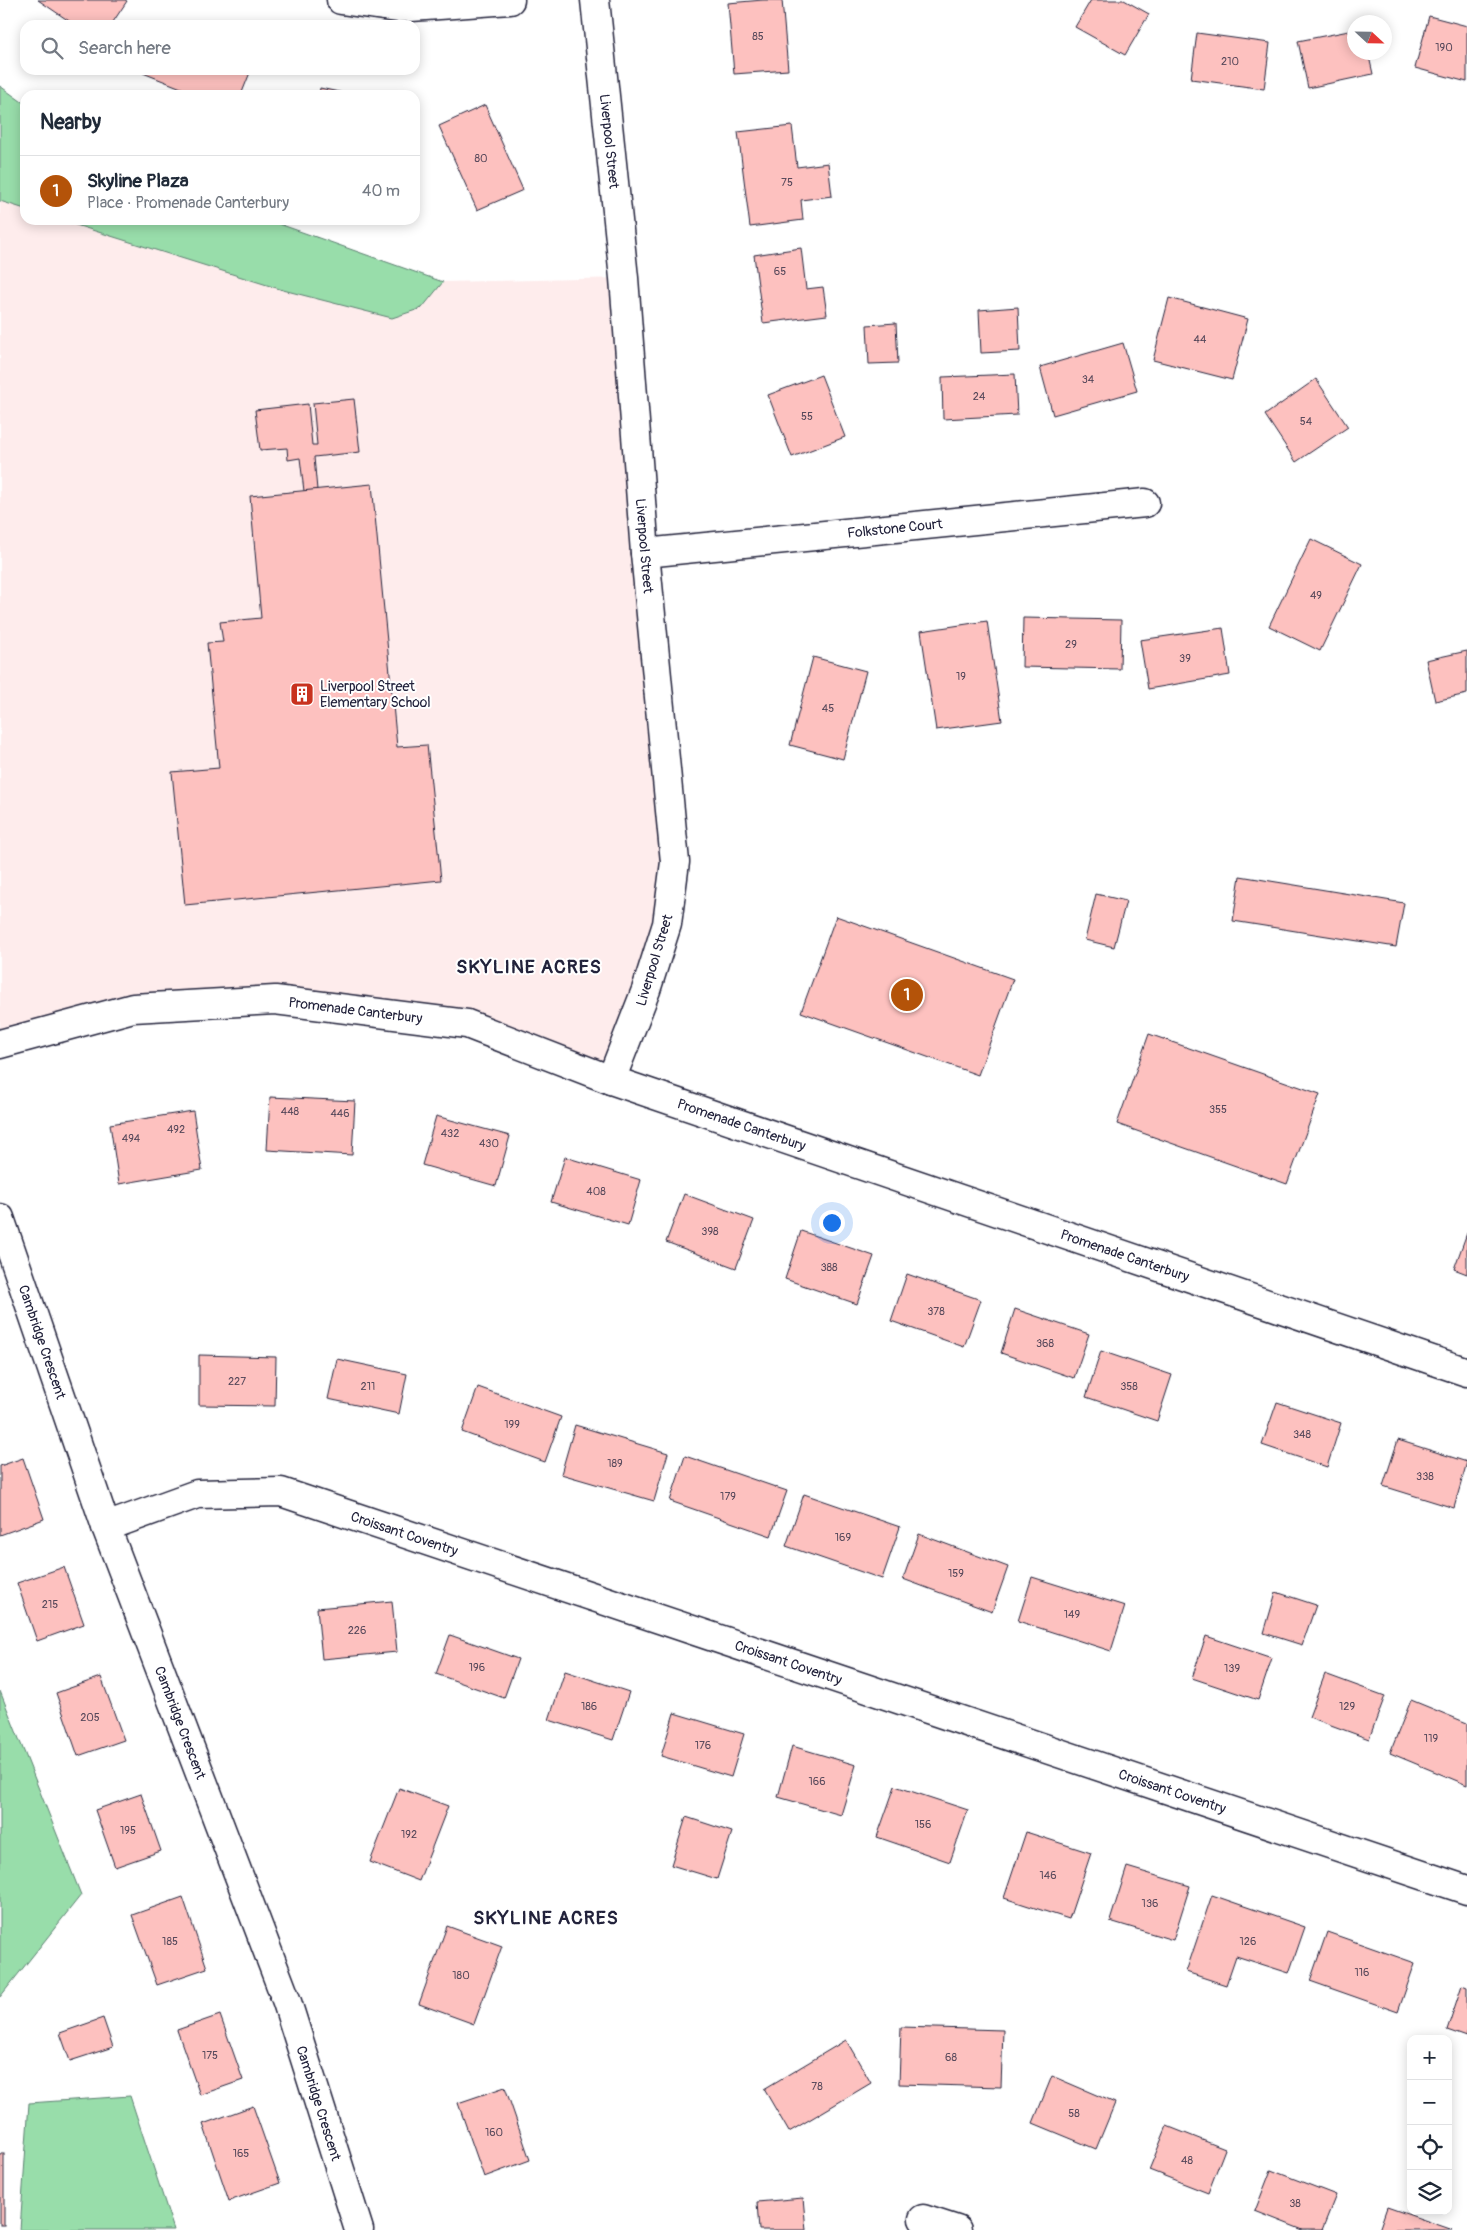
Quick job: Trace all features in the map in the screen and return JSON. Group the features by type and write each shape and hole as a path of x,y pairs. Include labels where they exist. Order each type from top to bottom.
{"street":[{"path":"341,0 397,8 510,0"},
{"name":"Liverpool Street","path":"595,0 624,278 645,553 675,862 667,924 646,990 611,1080"},
{"name":"Folkstone Court","path":"645,553 1144,503"},
{"name":"Promenade Canterbury","path":"0,1044 133,1008 275,1000 467,1024 611,1080 1467,1372"},
{"name":"Cambridge Crescent","path":"0,1218 106,1527 287,2002 359,2230"},
{"name":"Croissant Coventry","path":"106,1527 197,1494 281,1492 1467,1890"},
{"path":"923,2219 957,2230"}],"shaded area":[{"path":"20,185 20,225 282,225 443,282 624,278 675,862 611,1080 467,1024 275,1000 0,1046 0,189"}],"green space":[{"path":"0,86 20,100 20,207 0,201"},
{"path":"76,225 282,225 443,282 422,308 392,318 283,290"},
{"path":"0,1691 81,1895 0,1997"},
{"path":"130,2096 174,2230 20,2230 29,2103"}],"building":[{"path":"38,0 127,1 114,20 68,20"},
{"path":"782,0 788,70 734,74 728,3"},
{"path":"1091,0 1124,0 1149,14 1125,55 1075,27"},
{"path":"1429,16 1467,26 1467,82 1415,68"},
{"path":"1347,31 1347,60 1370,60 1373,74 1308,88 1298,41"},
{"path":"1197,33 1270,43 1264,89 1191,79"},
{"path":"148,75 249,75 243,90 186,90"},
{"path":"485,105 523,190 477,210 439,126"},
{"path":"792,126 797,167 828,163 832,196 801,200 803,220 750,227 738,132"},
{"path":"801,248 806,289 823,287 827,315 763,323 754,255"},
{"path":"1169,298 1248,319 1232,380 1153,360"},
{"path":"1018,307 1020,351 981,353 979,310"},
{"path":"896,323 898,363 869,364 867,325"},
{"path":"1123,343 1137,391 1053,415 1040,367"},
{"path":"1015,374 1017,415 943,419 942,377"},
{"path":"821,375 845,437 792,457 768,395"},
{"path":"1316,379 1348,427 1296,462 1265,415"},
{"path":"354,399 360,452 314,457 317,490 304,491 300,458 288,460 287,448 260,450 255,410 308,404 312,445 317,445 313,403"},
{"name":"Liverpool Street Elementary School","path":"372,484 397,747 427,745 441,880 185,905 172,772 219,768 207,643 223,642 220,622 261,618 250,496"},
{"path":"1311,539 1362,564 1320,651 1269,626"},
{"path":"1023,618 1121,620 1120,669 1022,667"},
{"path":"987,621 1002,721 936,730 921,631"},
{"path":"1223,628 1230,675 1148,689 1140,640"},
{"path":"1467,651 1467,694 1435,701 1426,660"},
{"path":"813,657 866,671 843,759 790,745"},
{"path":"1240,876 1404,903 1396,947 1233,921"},
{"path":"1096,894 1126,901 1114,947 1085,940"},
{"path":"836,916 1013,979 978,1075 801,1012"},
{"path":"1149,1034 1320,1094 1287,1184 1117,1124"},
{"path":"270,1097 355,1101 352,1155 267,1150"},
{"path":"193,1111 202,1170 119,1184 110,1124"},
{"path":"436,1116 510,1136 496,1186 422,1165"},
{"path":"565,1157 641,1180 628,1225 551,1202"},
{"path":"684,1194 754,1220 736,1268 666,1242"},
{"path":"801,1231 874,1256 857,1304 785,1279"},
{"path":"1467,1233 1467,1274 1454,1269"},
{"path":"907,1274 981,1300 964,1347 891,1321"},
{"path":"1015,1309 1089,1334 1074,1378 1001,1353"},
{"path":"1101,1351 1172,1375 1157,1421 1086,1397"},
{"path":"199,1355 276,1357 275,1406 199,1405"},
{"path":"337,1359 407,1374 399,1414 328,1399"},
{"path":"478,1387 561,1417 545,1462 462,1432"},
{"path":"1277,1402 1341,1423 1327,1467 1262,1445"},
{"path":"575,1425 668,1453 654,1501 561,1474"},
{"path":"1398,1440 1467,1462 1454,1508 1383,1486"},
{"path":"685,1456 787,1491 771,1536 670,1501"},
{"path":"23,1458 44,1519 0,1535 0,1466"},
{"path":"804,1494 900,1527 882,1579 786,1546"},
{"path":"919,1534 1008,1567 992,1612 903,1579"},
{"path":"64,1567 84,1624 37,1641 17,1583"},
{"path":"1032,1577 1125,1606 1111,1651 1018,1621"},
{"path":"1276,1592 1316,1605 1302,1645 1264,1633"},
{"path":"392,1601 397,1652 322,1659 317,1608"},
{"path":"450,1635 518,1659 504,1698 436,1674"},
{"path":"1206,1636 1272,1658 1258,1700 1192,1678"},
{"path":"565,1671 629,1692 613,1740 549,1720"},
{"path":"1325,1674 1385,1696 1369,1739 1309,1717"},
{"path":"101,1677 124,1740 78,1756 56,1693"},
{"path":"1411,1700 1467,1723 1467,1785 1390,1753"},
{"path":"674,1713 744,1734 731,1777 661,1756"},
{"path":"792,1746 856,1765 841,1815 778,1797"},
{"path":"895,1786 968,1810 950,1862 877,1837"},
{"path":"399,1788 448,1806 419,1881 370,1862"},
{"path":"141,1794 161,1851 115,1867 95,1810"},
{"path":"686,1817 732,1832 717,1879 671,1865"},
{"path":"1026,1832 1091,1853 1069,1919 1004,1898"},
{"path":"1127,1867 1190,1886 1173,1940 1110,1921"},
{"path":"1212,1895 1305,1927 1289,1973 1236,1956 1226,1985 1186,1972"},
{"path":"183,1897 207,1968 157,1985 132,1915"},
{"path":"447,1926 502,1946 474,2024 419,2004"},
{"path":"1327,1932 1415,1963 1398,2012 1310,1981"},
{"path":"1462,1985 1467,1987 1467,2037 1447,2030"},
{"path":"220,2015 243,2080 200,2095 177,2030"},
{"path":"103,2018 113,2047 70,2061 60,2033"},
{"path":"901,2027 1003,2030 1001,2087 899,2084"},
{"path":"846,2040 871,2083 789,2132 764,2089"},
{"path":"1052,2076 1115,2103 1096,2149 1033,2123"},
{"path":"505,2087 530,2160 484,2177 458,2103"},
{"path":"253,2106 280,2183 229,2201 203,2124"},
{"path":"1167,2126 1225,2149 1208,2193 1149,2170"},
{"path":"0,2154 4,2154 4,2225 0,2225"},
{"path":"1271,2170 1336,2195 1322,2230 1303,2230 1255,2211"},
{"path":"803,2198 806,2230 759,2230 757,2202"},
{"path":"1387,2207 1453,2230 1379,2230"}],"place":[{"name":"Liverpool Street Elementary School","path":"302,694"},
{"name":"Skyline Plaza","path":"907,995"}],"district":[{"name":"SKYLINE ACRES","path":"529,966"},
{"name":"SKYLINE ACRES","path":"546,1917"}]}
